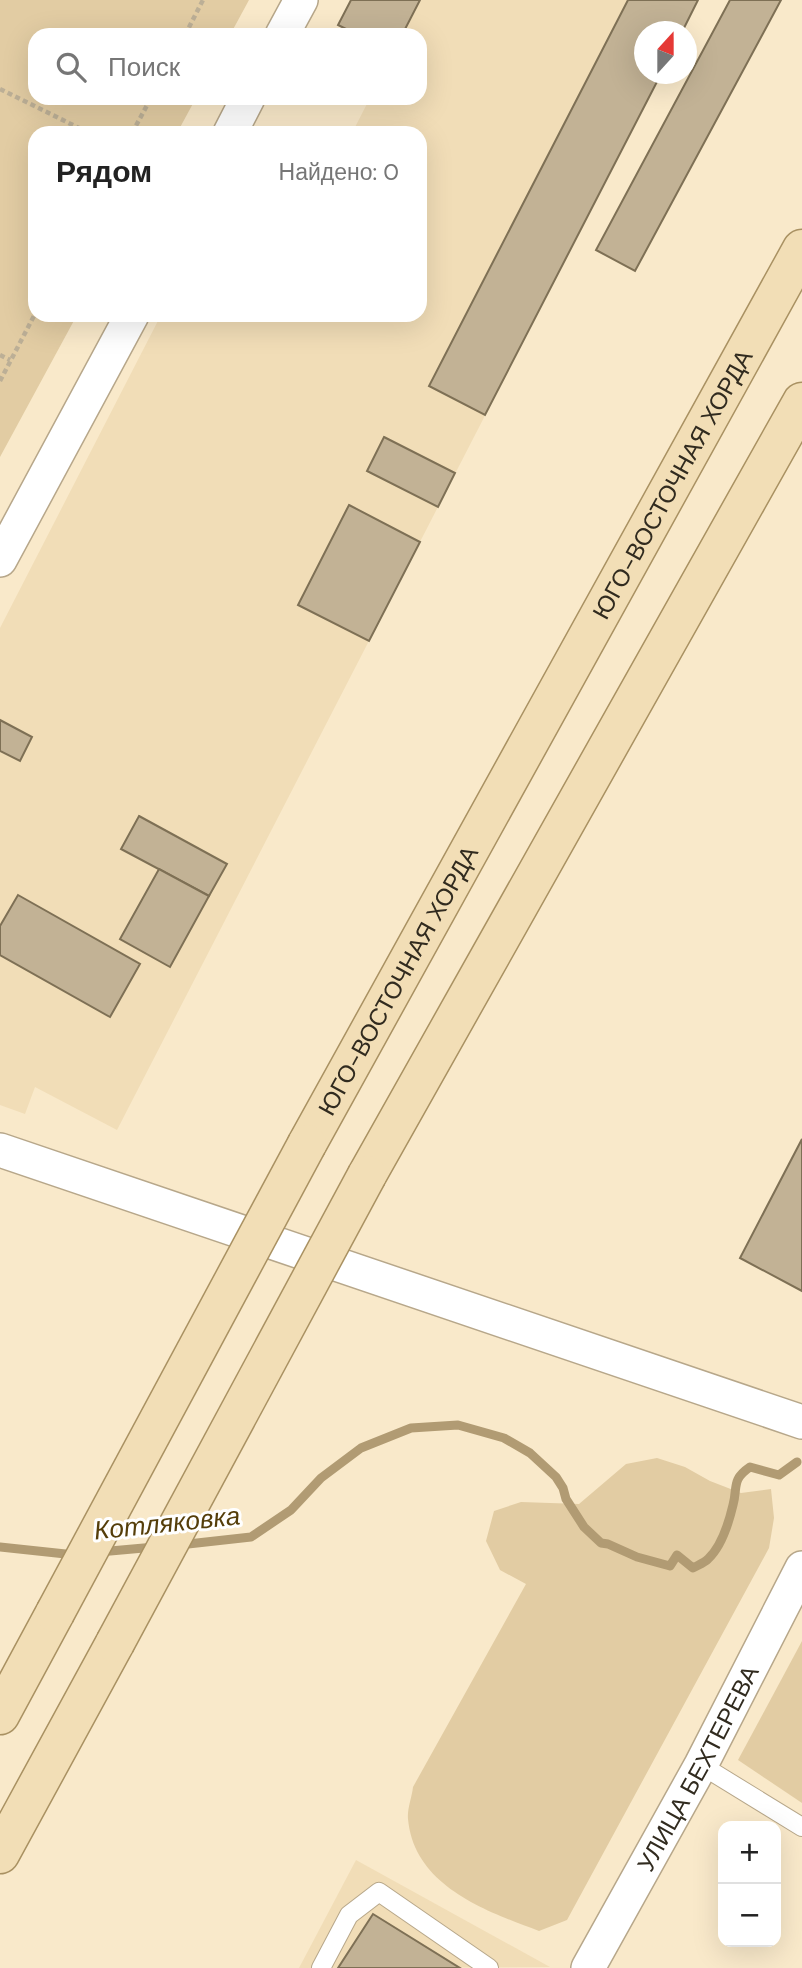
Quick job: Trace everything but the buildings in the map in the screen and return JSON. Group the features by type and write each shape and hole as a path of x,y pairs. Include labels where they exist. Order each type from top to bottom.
{"main road":[{"name":"ЮГО-ВОСТОЧНАЯ ХОРДА","path":"0,1715 307,1144 802,249"},
{"path":"0,1854 367,1175 802,401"}],"street":[{"path":"286,28 301,0"},
{"path":"234,126 244,105"},
{"path":"0,560 128,322"},
{"path":"0,1150 802,1422"},
{"name":"УЛИЦА БЕХТЕРЕВА","path":"588,1968 701,1765 802,1568"}],"lane":[{"path":"701,1765 802,1827"},
{"path":"321,1968 349,1915 379,1892 489,1968"}],"path":[{"path":"189,28 204,0"},
{"path":"0,89 28,103"},
{"path":"32,105 75,126"},
{"path":"136,126 147,105"},
{"path":"0,381 31,322"},
{"path":"0,355 10,360"}],"shaded area":[{"path":"0,0 249,0 234,28 28,28 28,105 192,105 181,126 28,126 28,322 73,322 0,457"},
{"path":"351,0 698,0 687,21 634,21 634,84 656,84 117,1130 35,1087 25,1114 0,1105 0,628 157,322 427,322 427,126 356,126 366,105 427,105 427,28 344,28 338,25"},
{"path":"657,1458 685,1467 710,1481 741,1493 771,1489 774,1518 769,1548 567,1920 539,1931 476,1904 438,1879 413,1842 408,1815 413,1787 526,1584 500,1570 486,1541 494,1511 521,1502 579,1504 626,1464"},
{"path":"802,1641 802,1803 738,1760"},
{"path":"356,1860 550,1967 299,1968"}],"waterway":[{"name":"Котляковка","path":"179,1545 251,1537 291,1510 321,1478 361,1448 411,1428 458,1425 504,1438 530,1453 556,1477 584,1527 601,1543 670,1566 677,1555 693,1568 708,1559 721,1541 740,1476 750,1467 779,1475 797,1462"},
{"name":"Котляковка","path":"0,1547 75,1555"},
{"name":"Котляковка","path":"99,1552 155,1547"}]}
